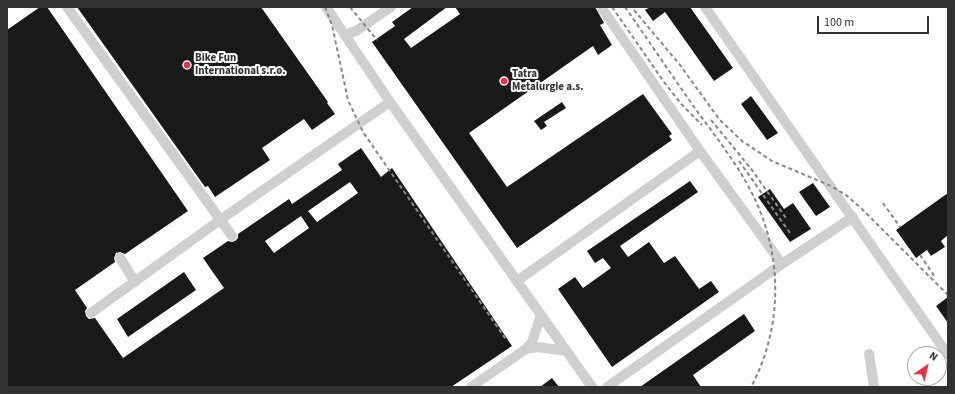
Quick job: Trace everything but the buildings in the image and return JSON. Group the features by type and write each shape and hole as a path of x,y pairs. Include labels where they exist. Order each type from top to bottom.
{"lane":[{"path":"67,7 232,236"},
{"path":"326,7 390,102 592,387"},
{"path":"345,35 356,31 390,7"},
{"path":"601,7 700,152 782,264"},
{"path":"705,7 948,355"},
{"path":"91,312 390,102"},
{"path":"517,282 700,152"},
{"path":"607,387 782,264 853,217"},
{"path":"120,258 135,282"},
{"path":"471,387 526,349 532,342 541,315"},
{"path":"526,349 538,347 566,351"},
{"path":"869,354 874,387"}],"railway":[{"path":"325,7 332,25 348,100 363,132 507,341"},
{"path":"350,7 377,40"},
{"path":"612,7 664,82 682,105 702,125"},
{"path":"625,7 739,170 760,211 772,255 775,277 775,300 773,323 768,345 761,366 751,387"},
{"path":"634,10 680,65 719,119 742,141 772,161 831,186 846,195 861,208 948,295"},
{"path":"711,120 752,170 786,218"},
{"path":"739,161 790,233"},
{"path":"883,203 900,227"},
{"path":"920,255 935,277"}],"place":[{"name":"Bike Fun International s.r.o.","path":"187,65"},
{"name":"Tatra Metalurgie a.s.","path":"504,81"}]}
